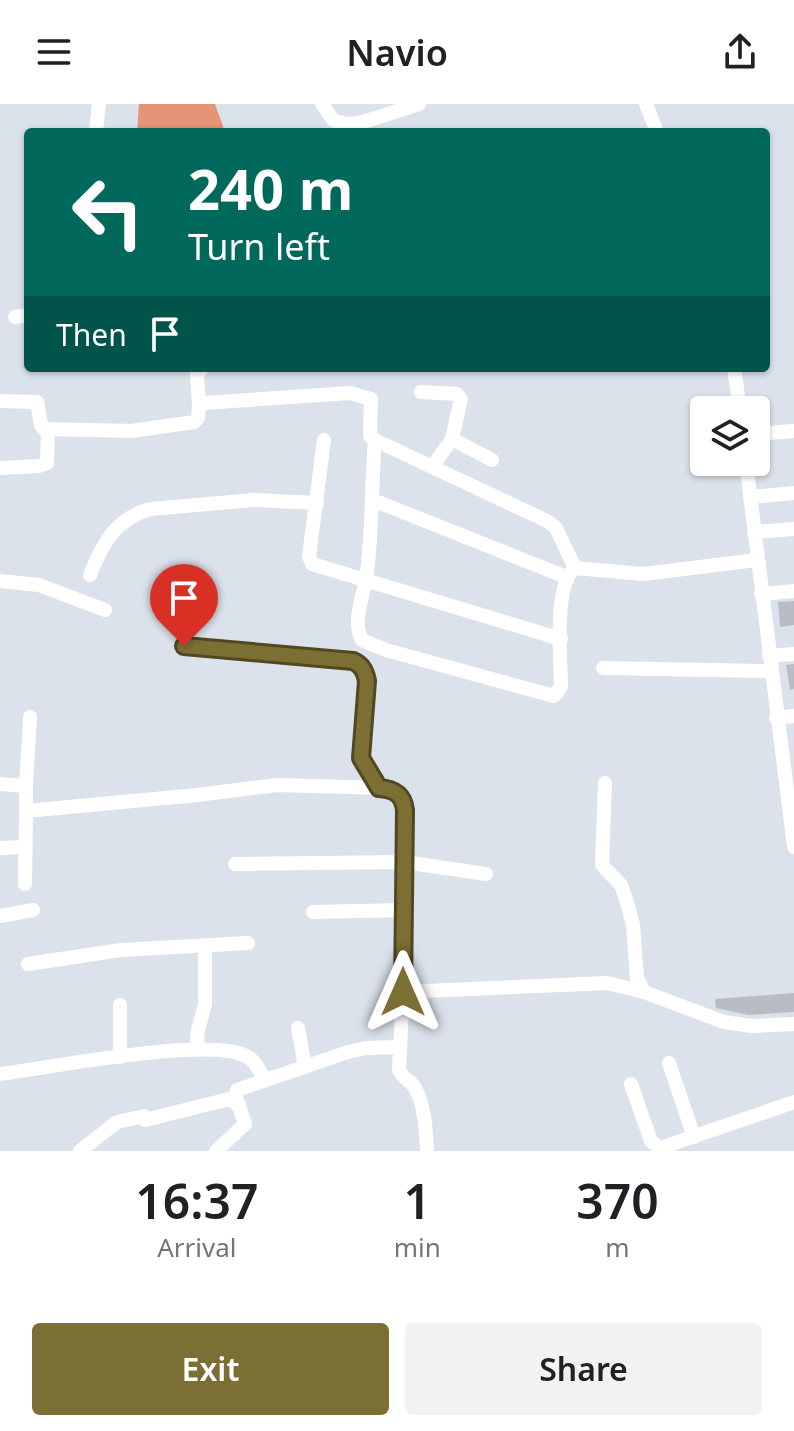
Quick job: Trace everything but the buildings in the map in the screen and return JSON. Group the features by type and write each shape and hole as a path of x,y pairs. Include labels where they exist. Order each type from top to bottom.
{"street":[{"path":"96,128 99,104"},
{"path":"322,104 334,121 349,124 419,104"},
{"path":"646,104 655,128"},
{"path":"0,401 37,402 41,425 48,429 131,431 192,423 198,418 199,372"},
{"path":"735,372 738,396"},
{"path":"421,392 460,397 459,416 452,439 432,467"},
{"path":"199,405 341,393 359,395 372,401 370,436 375,440 549,522 556,528 570,572 561,609 561,687 557,694 551,696 386,650 362,640 359,635 360,606 366,579 375,440"},
{"path":"0,468 47,463 48,429"},
{"path":"770,433 794,431"},
{"path":"452,439 492,460"},
{"path":"324,440 310,562 561,639"},
{"path":"748,476 794,847"},
{"path":"750,497 794,493"},
{"path":"90,575 110,532 136,513 150,509 254,500 317,503"},
{"path":"373,500 570,572 643,574 757,560"},
{"path":"754,532 794,529"},
{"path":"0,581 39,585 105,610"},
{"path":"761,594 794,591"},
{"path":"184,646 360,664 367,681 361,758 379,788"},
{"path":"603,668 770,664 794,654"},
{"path":"776,718 794,716"},
{"path":"25,884 30,717"},
{"path":"605,783 601,858 606,871 621,885 627,902 633,925 637,978 644,992"},
{"path":"0,784 26,786"},
{"path":"26,811 277,785 379,788 398,793 404,802 403,992 399,1073 416,1089 427,1133 427,1151"},
{"path":"0,848 25,847"},
{"path":"235,864 404,862 486,874"},
{"path":"0,916 33,910"},
{"path":"313,912 404,910"},
{"path":"28,964 121,950 248,943"},
{"path":"198,1049 197,1034 205,1004 205,946"},
{"path":"403,992 607,983 644,992 724,1022 752,1026 794,1024"},
{"path":"120,1005 120,1057"},
{"path":"298,1028 305,1067"},
{"path":"216,1151 244,1125 237,1090 366,1048 399,1047"},
{"path":"0,1074 198,1049 246,1056 265,1080"},
{"path":"669,1063 694,1137"},
{"path":"631,1084 654,1144 664,1147 794,1102"},
{"path":"80,1151 117,1122 229,1099 239,1105"}],"shaded area":[{"path":"139,104 215,104 224,128 137,128"}],"route":[{"path":"184,646 353,661 365,671 367,681 361,758 379,788 402,797 405,810 403,992"}]}
